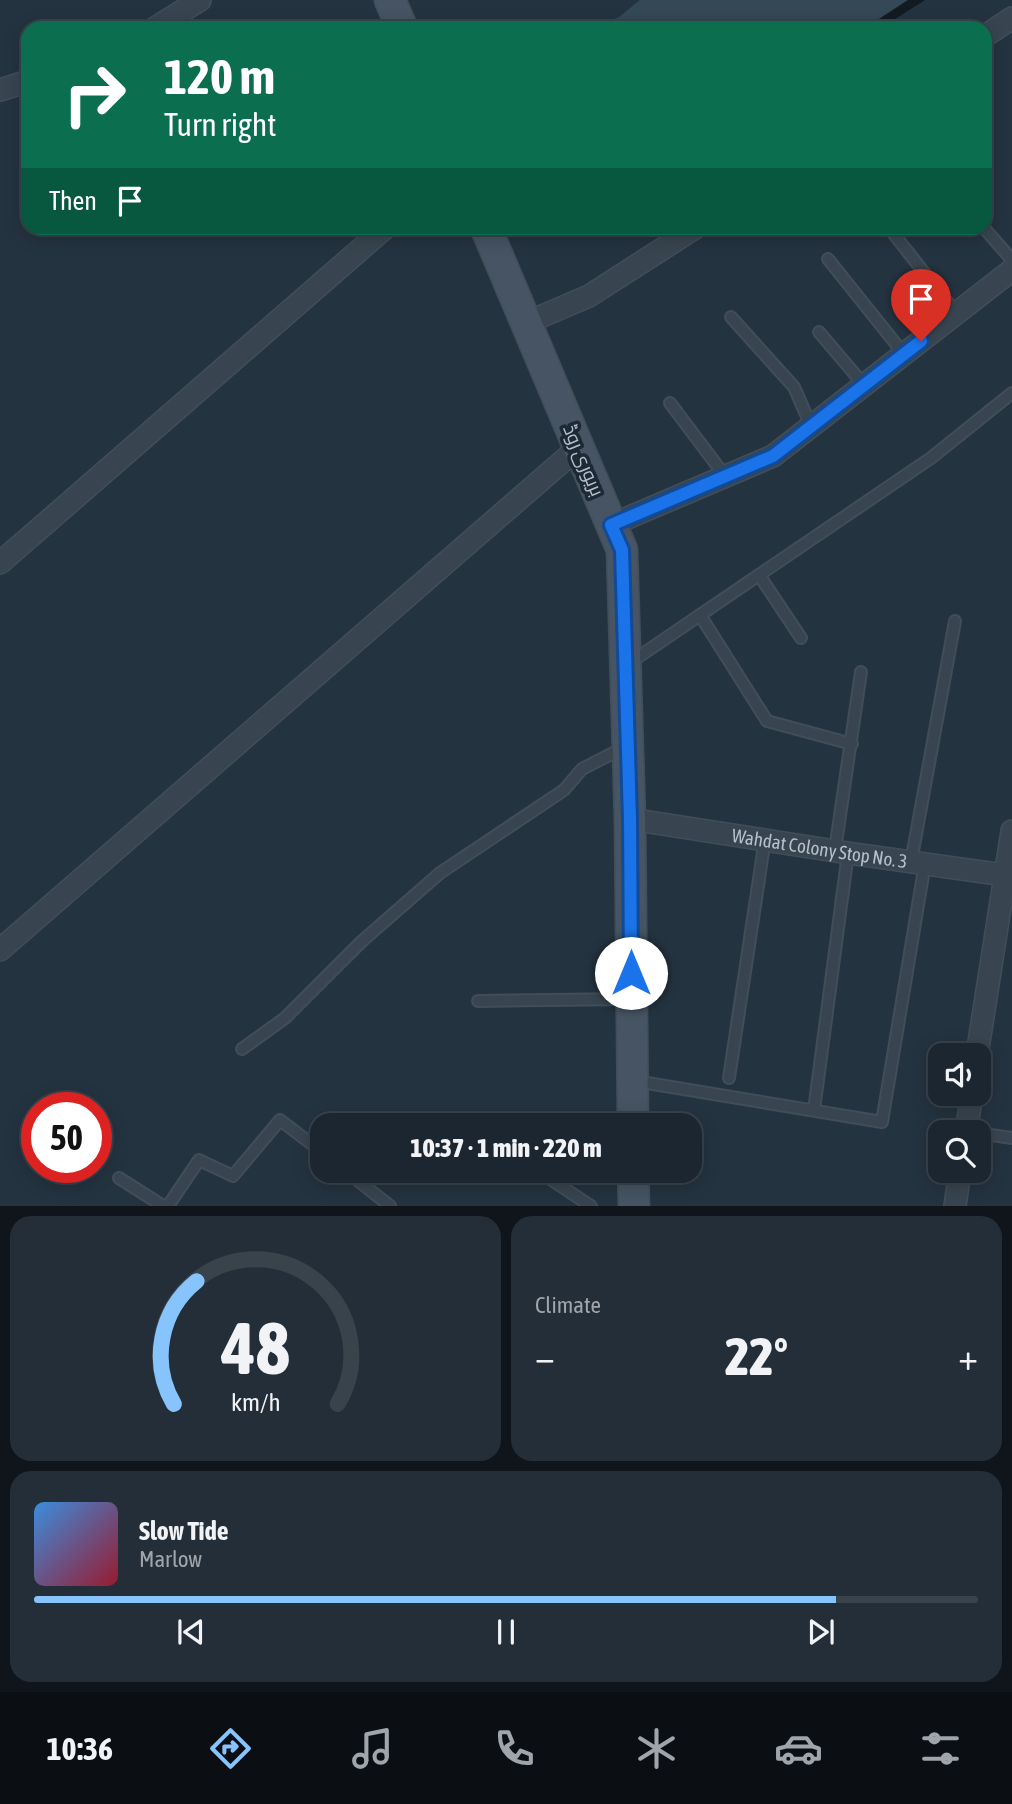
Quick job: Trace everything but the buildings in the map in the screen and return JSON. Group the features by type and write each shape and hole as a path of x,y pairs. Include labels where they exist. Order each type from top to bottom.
{"main road":[{"path":"390,0 399,21"},
{"name":"بریوری روڈ","path":"489,235 622,550 630,819 633,1113"},
{"path":"633,1183 634,1206"}],"street":[{"path":"165,21 190,3"},
{"path":"992,31 1012,18"},
{"path":"0,90 21,83"},
{"path":"0,563 377,235"},
{"path":"526,323 589,296 684,235"},
{"path":"611,525 773,456 1012,270"},
{"path":"0,950 579,447"},
{"name":"Wahdat Colony Stop No. 3","path":"630,819 1008,875"},
{"path":"980,1043 1008,875 1012,831"},
{"path":"955,1206 958,1183"}],"lane":[{"path":"895,235 956,313"},
{"path":"990,235 1012,260"},
{"path":"828,259 904,354"},
{"path":"731,317 794,387 811,426"},
{"path":"819,332 863,385"},
{"path":"626,665 931,458 1012,393"},
{"path":"670,403 725,476"},
{"path":"759,575 801,638"},
{"path":"700,615 766,721 852,744"},
{"path":"632,1080 882,1122 955,621"},
{"path":"814,1110 861,672"},
{"path":"242,1049 285,1018 361,942 440,873 564,790 582,769 628,746"},
{"path":"729,1078 765,839"},
{"path":"478,1001 631,999"},
{"path":"119,1178 166,1206 199,1160 233,1176 281,1120 310,1143"},
{"path":"991,1135 1012,1138"},
{"path":"361,1183 390,1206"},
{"path":"556,1183 591,1206"}],"route":[{"path":"631,973 630,819 622,550 611,525 773,456 921,341"}]}
